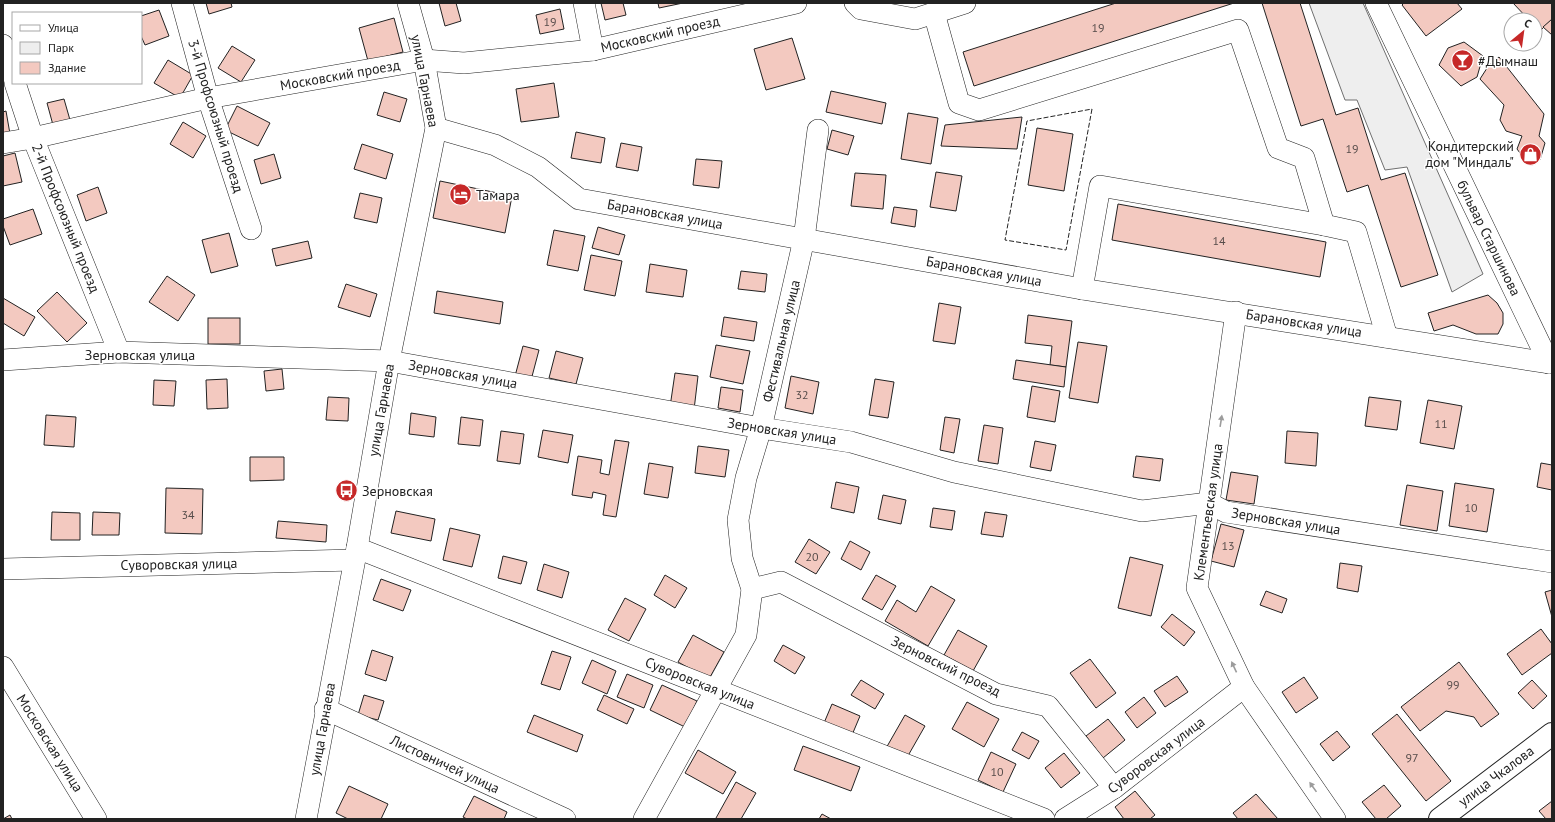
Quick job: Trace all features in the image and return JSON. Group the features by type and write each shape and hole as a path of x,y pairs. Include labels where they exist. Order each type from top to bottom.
{"main road":[{"name":"улица Чкалова","path":"1440,819 1552,734"}],"street":[{"name":"3-й Профсоюзный проезд","path":"182,3 208,98 251,229"},
{"name":"улица Гарнаева","path":"306,819 325,709 356,554 389,361 436,128 424,60 408,3"},
{"path":"584,3 593,50"},
{"name":"Московский проезд","path":"3,143 33,138 208,98 424,60 464,63 593,50 796,3"},
{"path":"858,6 915,19 965,3"},
{"name":"бульвар Старшинова","path":"1376,3 1551,363"},
{"path":"934,13 959,103 979,110 1238,30 1278,148 1304,158 1324,225"},
{"path":"3,45 12,73"},
{"name":"2-й Профсоюзный проезд","path":"15,84 33,138 119,352"},
{"name":"Барановская улица","path":"436,128 496,145 538,167 578,199 1082,289 1236,312 1551,363"},
{"name":"Фестивальная улица","path":"644,819 746,635 752,589 742,558 738,520 746,478 761,428 804,239 818,130"},
{"path":"1082,289 1100,186 1324,225 1356,232 1387,337"},
{"name":"Клементьевская улица","path":"1236,312 1197,588 1244,687 1335,819"},
{"name":"Зерновская улица","path":"3,360 119,352 389,361 761,428 851,442 954,472 1142,511 1209,503 1226,512 1552,562"},
{"name":"Суворовская улица","path":"3,569 356,554 716,689 1044,819"},
{"name":"Зерновский проезд","path":"752,589 781,582 996,694 1048,706 1114,788"},
{"name":"Московская улица","path":"3,668 96,819"},
{"name":"Суворовская улица","path":"1065,819 1114,788 1244,687"},
{"name":"Листовничей улица","path":"325,709 565,819"}],"green space":[{"path":"1309,3 1363,3 1483,274 1452,292 1407,167 1385,170 1357,100 1345,100"}],"building":[{"path":"206,3 231,3 232,7 209,14"},
{"path":"439,3 456,3 461,21 445,26"},
{"path":"601,3 623,3 626,15 605,20"},
{"path":"658,3 683,3 659,8"},
{"path":"1116,3 1234,3 974,86 963,52"},
{"path":"1262,3 1300,3 1336,115 1358,108 1381,180 1405,173 1438,275 1401,287 1368,185 1347,192 1323,119 1301,126"},
{"path":"1404,3 1457,3 1462,9 1426,36 1402,5"},
{"path":"1513,3 1552,3 1552,19 1543,28 1543,12 1521,12"},
{"path":"560,9 564,29 540,34 536,15"},
{"path":"159,10 169,36 145,45 142,38 142,16"},
{"path":"394,18 403,52 368,61 359,28"},
{"path":"1552,19 1552,35 1543,27"},
{"path":"792,38 805,79 766,90 754,49"},
{"name":"#Дымнаш","path":"1464,42 1483,56 1477,77 1461,86 1439,65 1448,48"},
{"path":"232,46 255,60 241,82 218,68"},
{"path":"1499,57 1544,114 1539,136 1545,143 1540,160 1526,161 1517,149 1522,136 1506,131 1500,120 1504,105 1480,79 1489,65"},
{"path":"168,60 193,75 180,98 154,83"},
{"path":"554,83 559,117 521,122 516,89"},
{"path":"831,91 886,103 882,124 826,112"},
{"path":"384,92 407,99 400,122 377,115"},
{"path":"64,99 70,120 53,125 47,103"},
{"path":"237,106 270,123 258,146 225,130"},
{"path":"6,111 10,134 3,135 3,112"},
{"path":"908,113 938,118 931,164 901,159"},
{"path":"1022,117 1017,149 941,146 945,125"},
{"path":"183,122 206,136 193,158 170,144"},
{"path":"1037,128 1073,134 1064,191 1028,185"},
{"path":"832,130 854,136 848,155 827,149"},
{"path":"576,132 605,138 601,163 571,158"},
{"path":"621,143 642,147 638,171 616,167"},
{"path":"362,144 393,154 386,179 354,169"},
{"path":"15,153 22,182 3,186 3,156"},
{"path":"274,154 281,178 261,184 254,160"},
{"path":"696,159 722,161 719,188 693,185"},
{"path":"936,172 962,176 956,211 930,207"},
{"path":"855,173 886,175 883,209 851,206"},
{"path":"440,181 512,196 505,233 433,218"},
{"path":"98,187 107,213 86,221 77,195"},
{"path":"360,193 382,198 377,223 354,218"},
{"path":"1118,204 1326,242 1320,277 1112,240"},
{"path":"894,207 917,210 915,227 891,223"},
{"path":"33,209 42,234 10,245 3,226 3,219"},
{"path":"598,227 625,235 619,255 592,248"},
{"path":"554,230 585,236 578,271 547,265"},
{"path":"229,233 238,266 211,273 202,240"},
{"path":"308,241 312,258 276,266 272,249"},
{"path":"591,255 622,261 615,296 584,290"},
{"path":"650,264 687,270 683,297 646,292"},
{"path":"741,271 767,274 765,292 738,289"},
{"path":"167,276 195,295 178,321 149,302"},
{"path":"346,284 377,294 370,317 338,307"},
{"path":"437,291 503,302 500,324 434,313"},
{"path":"57,292 87,323 67,342 37,311"},
{"path":"1488,295 1497,303 1503,313 1503,324 1498,334 1476,334 1453,325 1434,331 1428,313"},
{"path":"3,298 35,317 24,336 3,323"},
{"path":"939,303 961,307 955,344 933,341"},
{"path":"1028,315 1072,321 1066,367 1050,365 1052,346 1025,343"},
{"path":"724,317 757,322 754,341 721,336"},
{"path":"208,318 240,318 240,344 208,344"},
{"path":"1078,342 1107,346 1098,403 1069,398"},
{"path":"716,345 750,351 743,384 710,377"},
{"path":"523,346 539,350 530,384 514,380"},
{"path":"556,351 583,358 576,384 549,378"},
{"path":"1016,360 1066,367 1064,387 1013,379"},
{"path":"282,369 284,389 266,391 264,371"},
{"path":"675,373 698,376 694,410 670,407"},
{"path":"791,376 819,382 813,414 785,408"},
{"path":"227,379 228,408 207,409 206,380"},
{"path":"875,379 894,382 888,418 869,415"},
{"path":"154,380 176,381 174,406 153,405"},
{"path":"1032,386 1060,391 1055,422 1027,417"},
{"path":"721,387 743,390 740,412 718,408"},
{"path":"328,397 349,398 348,421 326,420"},
{"path":"1369,397 1401,401 1397,430 1365,426"},
{"path":"1428,400 1462,406 1454,449 1420,443"},
{"path":"411,413 436,417 434,437 409,434"},
{"path":"46,415 76,417 74,447 44,445"},
{"path":"461,417 483,420 480,446 458,444"},
{"path":"945,417 960,419 954,453 940,450"},
{"path":"984,425 1003,428 998,464 978,461"},
{"path":"543,430 573,435 568,463 538,457"},
{"path":"501,431 524,434 520,464 497,461"},
{"path":"1287,431 1318,433 1316,466 1285,463"},
{"path":"615,440 629,442 616,517 603,515 606,495 593,492 592,498 572,495 578,456 602,460 600,473 609,475"},
{"path":"1035,441 1056,445 1051,471 1030,467"},
{"path":"698,446 729,450 725,477 695,473"},
{"path":"1136,456 1163,459 1160,481 1133,477"},
{"path":"250,457 284,457 284,480 250,481"},
{"path":"649,463 673,467 668,498 644,494"},
{"path":"1541,463 1552,465 1552,490 1537,487"},
{"path":"1231,472 1258,476 1254,504 1226,500"},
{"path":"836,482 859,487 854,513 831,508"},
{"path":"1455,483 1494,489 1487,532 1449,526"},
{"path":"1407,485 1443,491 1437,531 1400,525"},
{"path":"166,488 203,489 202,534 165,533"},
{"path":"883,495 906,500 901,524 878,519"},
{"path":"933,508 955,511 952,530 930,527"},
{"path":"396,511 435,519 431,541 391,533"},
{"path":"52,512 80,513 80,540 51,540"},
{"path":"93,512 120,513 119,535 92,535"},
{"path":"985,512 1007,515 1003,537 981,534"},
{"path":"278,521 327,525 326,542 276,538"},
{"path":"1221,524 1244,530 1234,567 1211,561"},
{"path":"450,528 480,535 472,567 443,560"},
{"path":"809,539 830,552 816,574 795,562"},
{"path":"850,541 870,552 861,570 841,559"},
{"path":"503,556 527,562 521,584 498,578"},
{"path":"1130,557 1163,565 1151,616 1118,608"},
{"path":"1340,563 1362,566 1358,592 1337,588"},
{"path":"544,564 569,572 562,598 537,590"},
{"path":"665,575 687,588 675,608 654,595"},
{"path":"876,575 896,586 882,610 862,599"},
{"path":"381,579 411,590 403,611 373,600"},
{"path":"931,586 955,600 928,646 885,621 897,600 916,612"},
{"path":"1552,590 1552,617 1545,592"},
{"path":"1266,591 1287,599 1282,613 1260,605"},
{"path":"625,598 646,609 629,641 608,630"},
{"path":"1172,614 1195,632 1184,646 1161,627"},
{"path":"1541,629 1552,644 1552,653 1522,675 1507,654"},
{"path":"958,630 987,646 973,671 944,655"},
{"path":"693,635 724,652 709,679 678,662"},
{"path":"783,645 805,657 795,674 774,661"},
{"path":"372,650 393,657 386,681 365,674"},
{"path":"552,651 571,657 560,690 541,684"},
{"path":"1090,659 1116,693 1096,708 1070,673"},
{"path":"592,660 616,671 607,694 582,683"},
{"path":"1459,662 1499,714 1481,727 1474,717 1446,711 1420,731 1401,707"},
{"path":"627,674 653,685 644,708 617,697"},
{"path":"1177,676 1188,692 1165,707 1154,691"},
{"path":"1304,677 1318,698 1296,713 1282,692"},
{"path":"861,680 884,694 875,709 851,695"},
{"path":"1532,680 1547,696 1533,709 1518,693"},
{"path":"662,685 697,701 685,727 650,710"},
{"path":"364,695 384,701 378,720 358,715"},
{"path":"604,695 634,709 627,724 597,710"},
{"path":"1144,697 1156,713 1137,728 1125,712"},
{"path":"967,702 999,719 984,747 952,729"},
{"path":"832,704 860,716 852,735 824,723"},
{"path":"1397,714 1451,781 1426,801 1372,734"},
{"path":"534,715 583,735 577,752 527,732"},
{"path":"905,715 925,726 905,761 885,750"},
{"path":"1108,719 1125,740 1103,758 1086,736"},
{"path":"1337,731 1350,747 1333,761 1320,744"},
{"path":"1022,732 1039,741 1029,759 1012,750"},
{"path":"803,746 860,767 851,791 794,770"},
{"path":"698,750 736,772 723,794 685,773"},
{"path":"991,752 1016,764 1003,792 978,780"},
{"path":"1064,753 1080,773 1061,788 1045,768"},
{"path":"736,782 756,793 741,819 717,819 716,818"},
{"path":"1384,785 1401,806 1386,819 1376,819 1362,802"},
{"path":"349,786 388,804 381,819 348,819 336,813"},
{"path":"1135,791 1155,815 1150,819 1124,819 1115,807"},
{"path":"1256,794 1278,819 1238,819 1233,813"},
{"path":"474,796 507,812 504,819 467,819 463,817"},
{"path":"1552,801 1552,819 1546,819 1539,811"},
{"path":"822,814 831,819 819,819"},
{"path":"10,815 12,819 3,819"}],"fence":[{"path":"1092,109 1066,250 1005,240 1027,121 1092,109"}],"place":[{"name":"#Дымнаш","path":"1462,61"},
{"name":"Кондитерский дом \"Миндаль\"","path":"1530,154"},
{"name":"Тамара","path":"460,195"},
{"name":"Зерновская","path":"346,491"}]}
